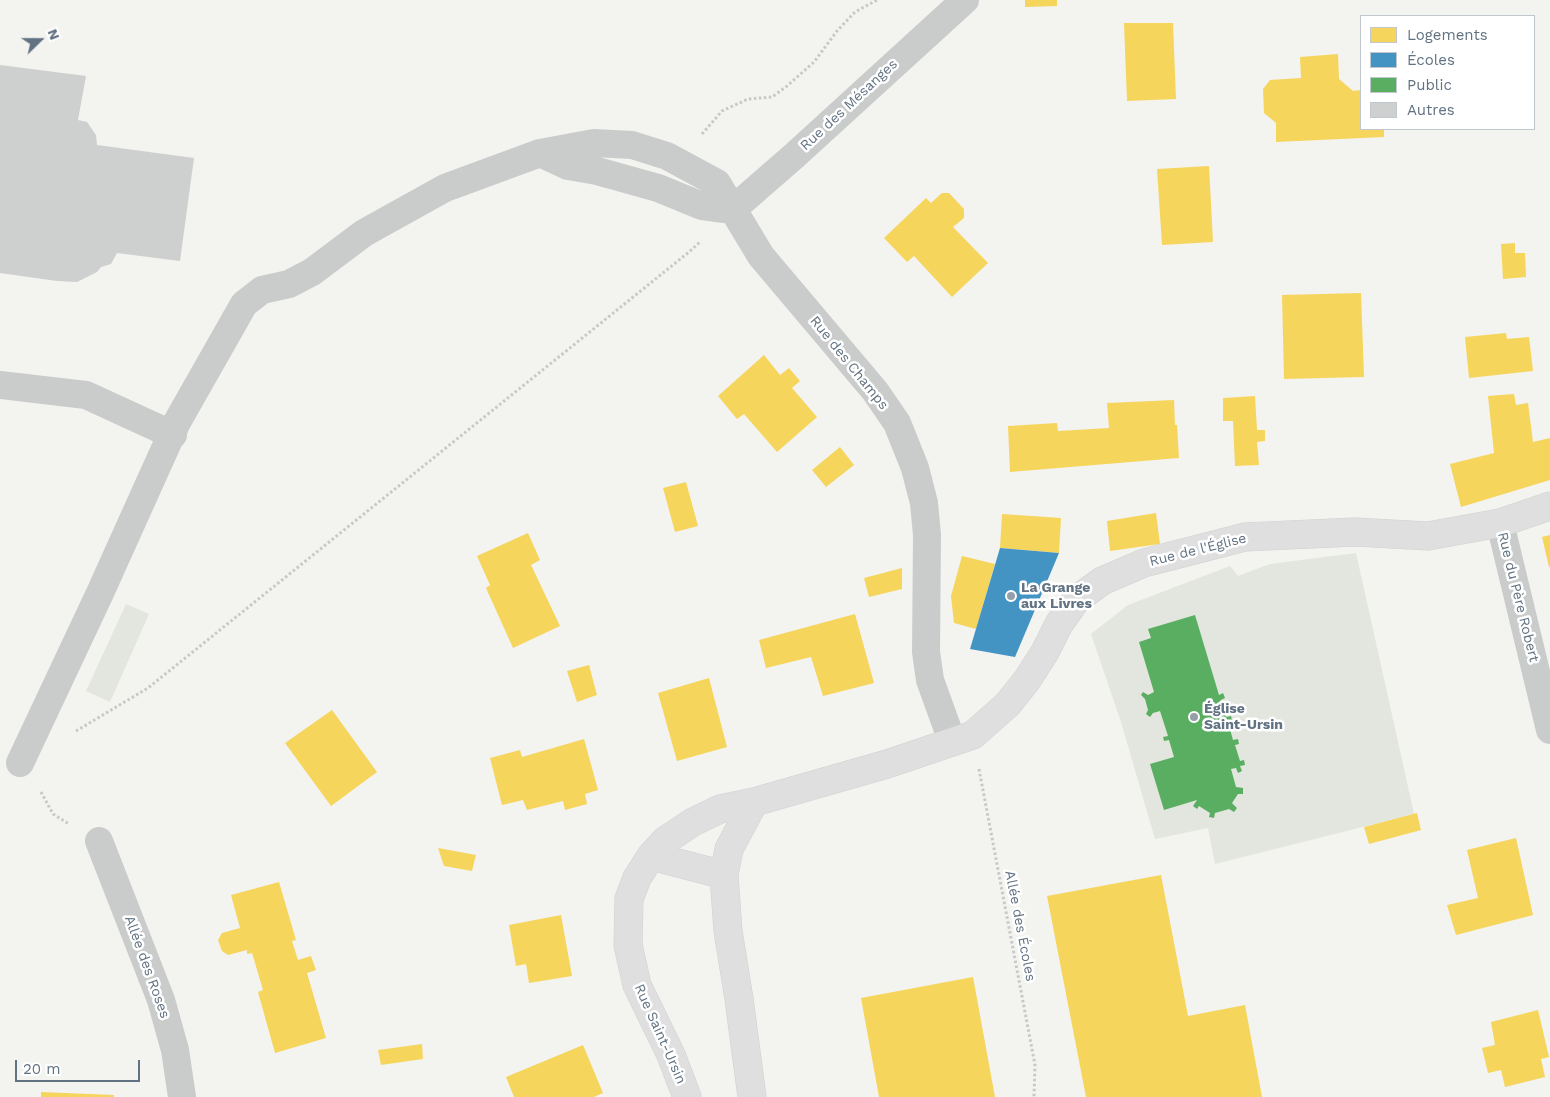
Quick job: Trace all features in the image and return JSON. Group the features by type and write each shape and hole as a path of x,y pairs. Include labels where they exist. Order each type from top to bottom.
{"street":[{"name":"Rue des Mésanges","path":"732,210 794,156 964,0"},
{"name":"Rue des Champs","path":"20,763 177,422 244,304 262,290 288,284 312,272 331,260 364,233 446,188 540,153 594,143 632,145 667,156 717,183 761,256 875,391 897,423 915,468 924,503 927,534 926,652 930,680 952,741"},
{"path":"540,153 568,166 597,171 658,188 702,206 732,210"},
{"path":"0,385 86,395 173,434"},
{"name":"Rue de l'Église","path":"952,741 973,735 1008,704 1027,680 1045,652 1059,624 1076,600 1102,581 1136,566 1246,537 1355,532 1428,536 1500,523 1550,506"},
{"name":"Rue du Père Robert","path":"1500,523 1550,730"},
{"name":"Rue Saint-Ursin","path":"687,1097 671,1055 637,984 628,946 629,899 637,878 651,856 666,840 692,822 720,809 754,802 900,760 952,741"},
{"path":"752,1097 740,999 728,931 724,875 729,849 754,802"},
{"name":"Allée des Roses","path":"99,841 164,1010 175,1050 182,1097"},
{"path":"651,856 724,875"}],"path":[{"path":"688,167 702,134 722,111 748,99 772,96 787,86 814,62 837,31 855,12 877,0"},
{"path":"70,734 148,688 689,252 732,210"},
{"path":"20,763 33,778 53,814 99,841"},
{"name":"Allée des Écoles","path":"979,768 1035,1065 1034,1097"}],"shaded area":[{"path":"1356,553 1414,814 1215,864 1208,828 1155,839 1121,722 1091,634 1128,605 1230,566 1238,576 1270,564"},
{"path":"126,604 149,614 110,702 86,691"}],"building: Logements":[{"path":"1025,0 1057,0 1057,6 1025,7"},
{"path":"1124,23 1173,23 1176,99 1127,101"},
{"path":"1338,54 1339,79 1353,91 1360,90 1360,130 1384,130 1384,137 1276,142 1276,123 1264,113 1263,89 1270,80 1301,78 1300,57"},
{"path":"1209,166 1213,242 1162,245 1157,169"},
{"path":"942,193 949,193 964,209 964,218 953,227 988,263 952,297 914,256 907,262 884,238 926,198 931,203"},
{"path":"1515,243 1515,253 1525,253 1526,277 1503,279 1501,244"},
{"path":"1361,293 1364,377 1284,379 1282,295"},
{"path":"1506,333 1507,339 1529,337 1533,371 1469,378 1465,337"},
{"path":"764,355 780,375 789,368 800,381 792,388 817,417 777,452 744,414 737,419 718,396"},
{"path":"1514,394 1516,405 1528,403 1533,442 1550,438 1550,480 1461,507 1450,464 1494,453 1488,396"},
{"path":"1255,396 1257,430 1265,430 1265,441 1257,442 1259,465 1235,466 1233,421 1223,421 1223,398"},
{"path":"1174,400 1179,458 1010,472 1008,426 1057,423 1058,431 1109,428 1107,403"},
{"path":"840,447 854,465 826,487 812,470"},
{"path":"686,482 698,526 675,532 663,488"},
{"path":"1156,513 1160,544 1110,551 1107,521"},
{"path":"1002,514 1061,518 1059,553 1000,548"},
{"path":"528,533 540,560 531,565 560,626 513,648 486,588 490,585 477,556"},
{"path":"1550,535 1550,567 1549,567 1542,537"},
{"path":"962,556 995,564 976,629 954,623 951,596"},
{"path":"902,568 902,589 869,597 864,578"},
{"path":"855,614 874,683 823,696 811,657 766,668 759,640"},
{"path":"589,665 597,695 577,702 567,671"},
{"path":"709,678 727,747 677,761 658,693"},
{"path":"332,710 377,772 331,806 285,743"},
{"path":"584,739 598,790 585,794 587,804 565,810 563,801 527,810 523,800 502,805 490,758 520,750 522,757"},
{"path":"1417,813 1421,830 1369,844 1364,827"},
{"path":"1516,838 1533,915 1456,935 1447,905 1478,898 1467,850"},
{"path":"438,848 476,855 472,871 444,866"},
{"path":"1161,875 1188,1016 1245,1005 1262,1097 1086,1097 1047,896"},
{"path":"279,882 296,940 292,941 298,960 311,956 316,970 307,973 326,1038 275,1053 258,992 263,990 252,953 247,954 247,950 228,955 222,951 218,940 222,933 240,928 231,895"},
{"path":"561,915 572,976 529,983 526,964 516,966 509,925"},
{"path":"973,977 995,1097 879,1097 861,998"},
{"path":"1538,1010 1549,1057 1541,1059 1545,1077 1505,1087 1501,1070 1488,1073 1482,1048 1495,1045 1491,1022"},
{"path":"422,1044 423,1059 381,1065 378,1050"},
{"path":"583,1045 603,1093 594,1097 514,1097 506,1077"},
{"path":"41,1092 114,1095 114,1097 41,1097"}],"building: Écoles":[{"path":"1000,548 1059,553 1015,657 970,649"}],"building: Public":[{"name":"Église Saint-Ursin","path":"1195,615 1219,695 1223,693 1225,698 1221,700 1226,717 1231,716 1232,720 1228,722 1233,740 1238,739 1239,744 1235,745 1240,761 1244,760 1245,765 1240,766 1242,771 1238,773 1236,768 1231,769 1236,787 1243,788 1243,794 1238,794 1232,803 1237,808 1234,812 1229,809 1215,813 1214,818 1209,817 1210,813 1199,806 1197,809 1193,806 1197,800 1164,810 1150,764 1174,757 1169,740 1164,741 1163,737 1168,736 1160,711 1153,713 1150,717 1146,714 1148,710 1145,699 1141,695 1143,692 1148,695 1154,692 1139,642 1151,638 1148,629"}],"building: Autres":[{"path":"0,65 86,76 78,120 87,122 96,135 97,145 194,158 180,261 117,253 111,264 101,267 97,272 77,282 0,273"}],"place":[{"name":"La Grange aux Livres","path":"1011,596"},
{"name":"Église Saint-Ursin","path":"1194,717"}]}
